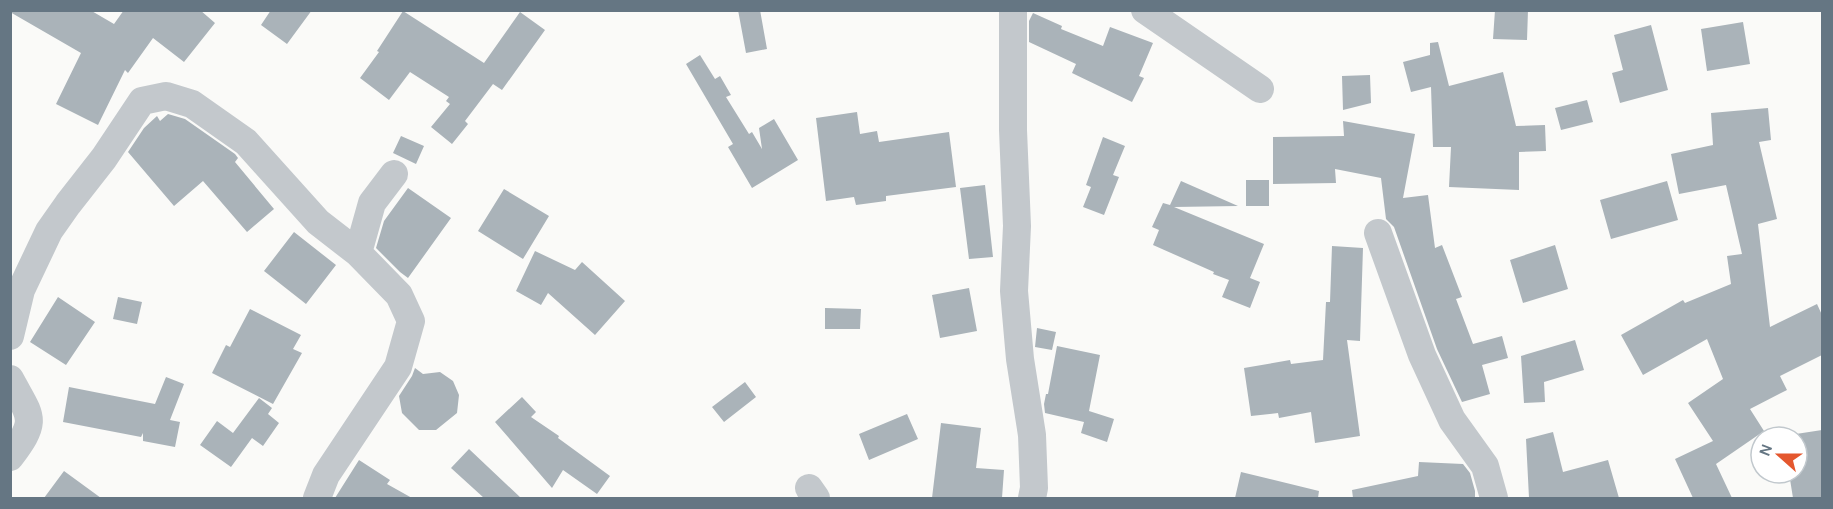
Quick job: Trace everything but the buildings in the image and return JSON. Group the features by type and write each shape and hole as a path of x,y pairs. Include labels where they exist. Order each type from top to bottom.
{"street":[{"path":"1013,10 1013,130 1017,226 1014,291 1020,359 1032,435 1034,488 1032,498"},
{"path":"1145,10 1260,89"},
{"path":"10,336 21,290 49,231 104,158 142,101 166,96 192,104 246,142 318,222 358,253 399,295 411,321 398,367 326,475 317,498"},
{"path":"358,253 372,202 394,174"},
{"path":"1378,233 1422,355 1452,420 1485,466 1494,498"},
{"path":"10,379 29,414 30,426 10,458"}]}
